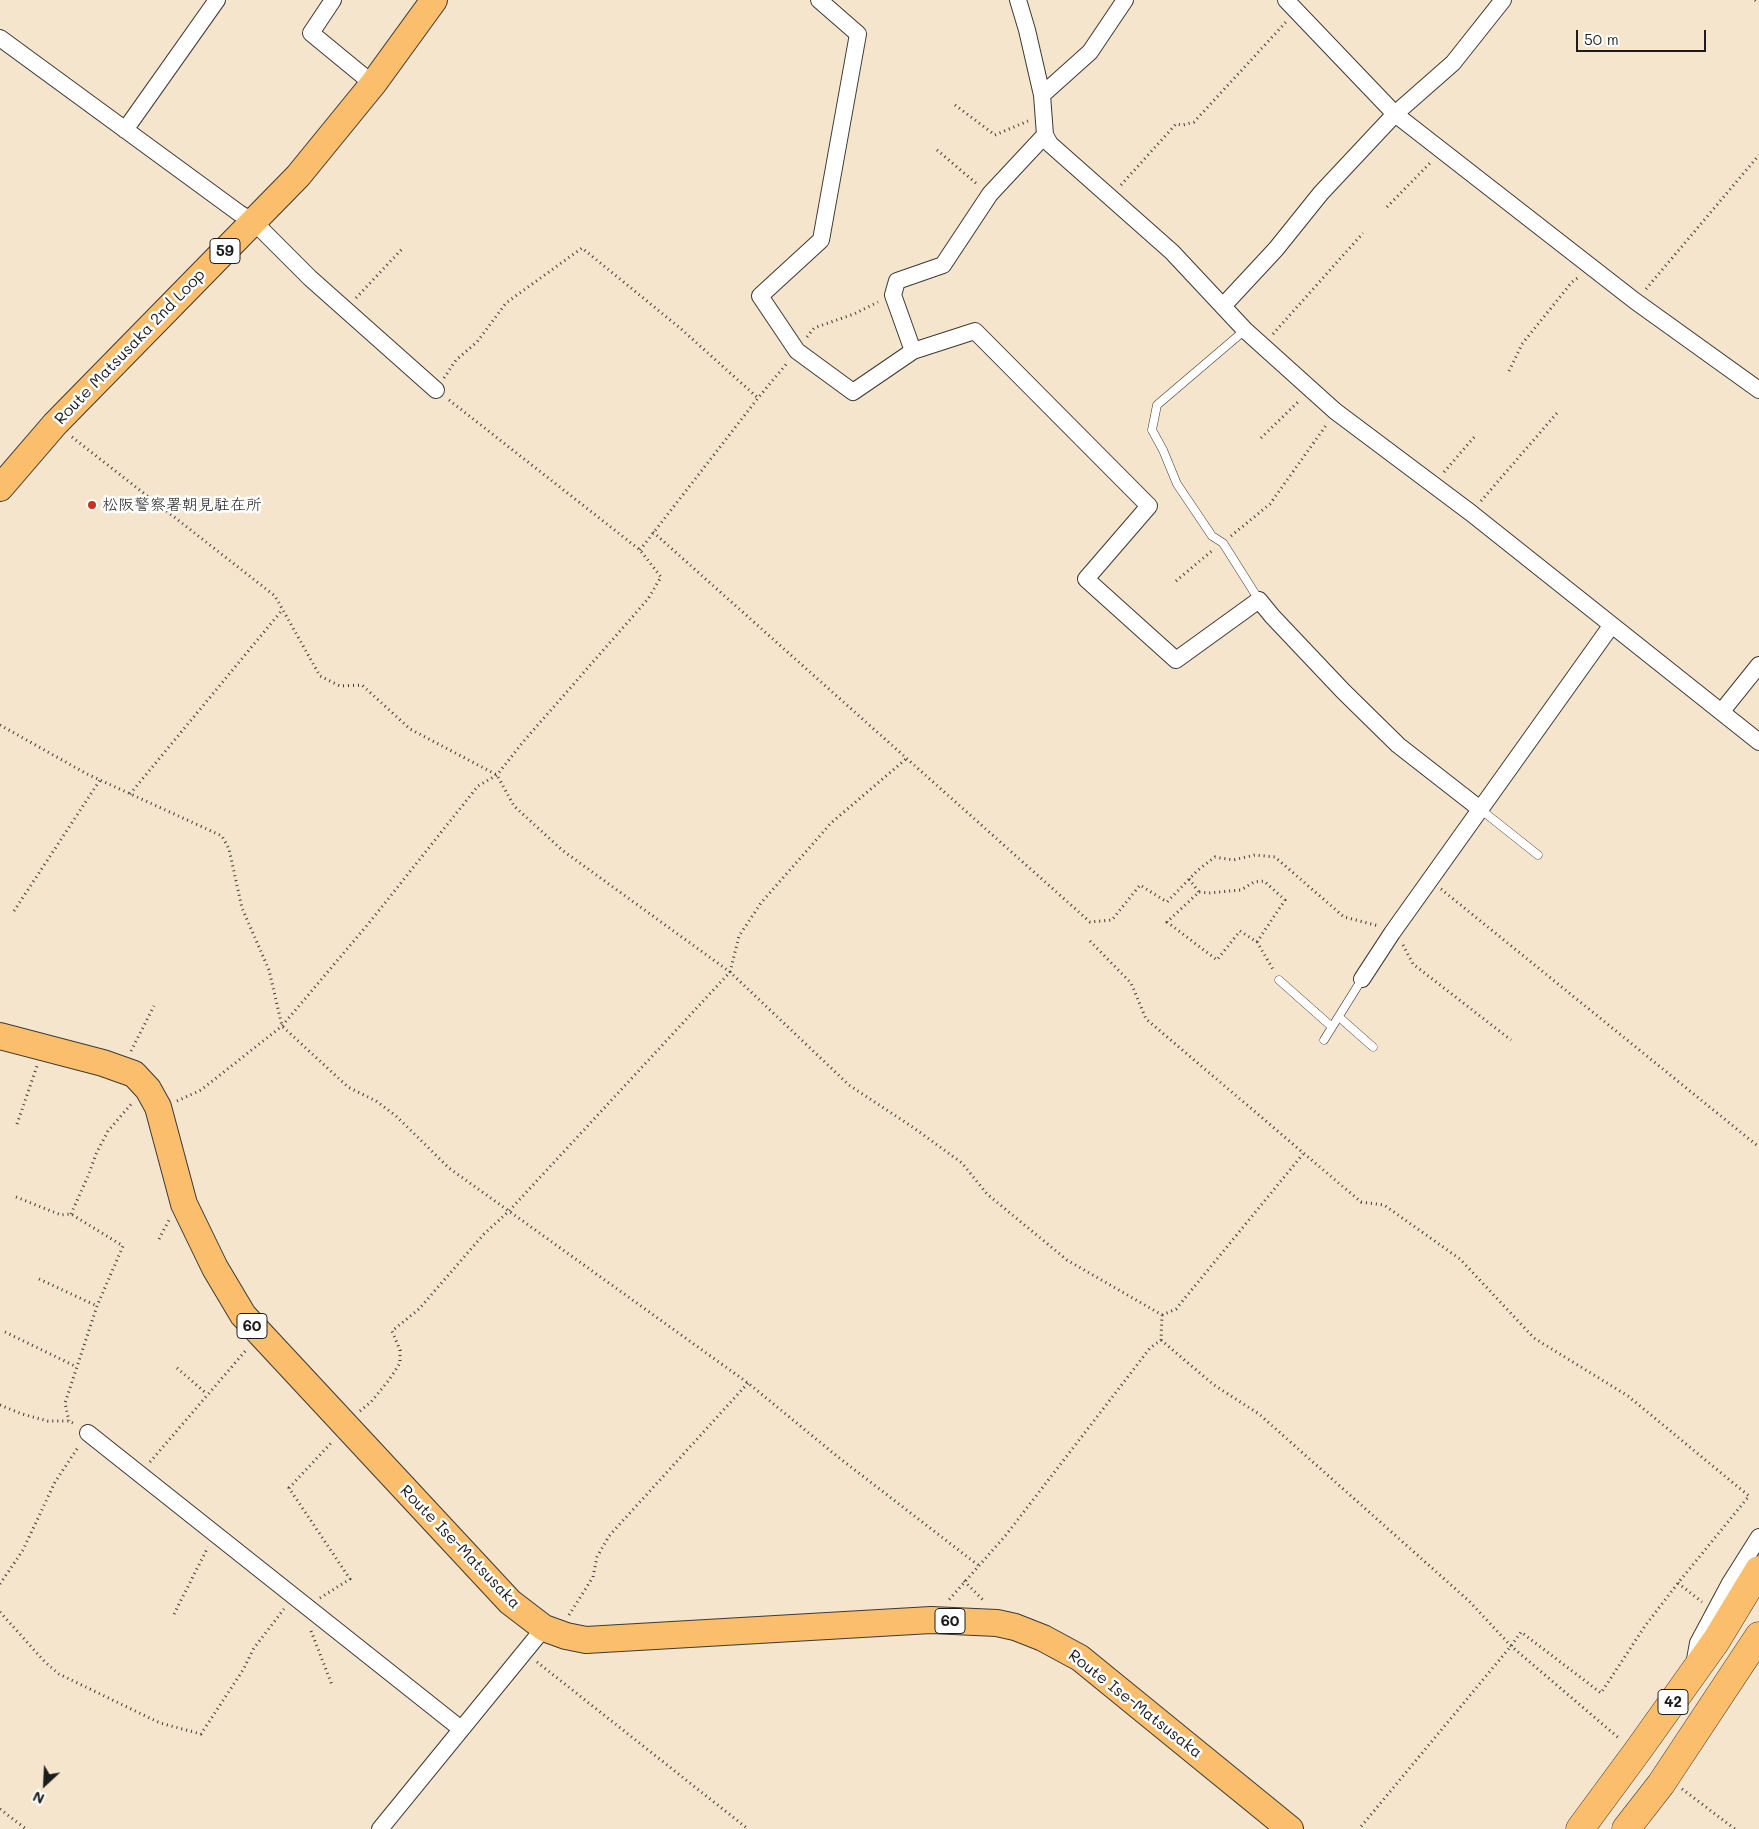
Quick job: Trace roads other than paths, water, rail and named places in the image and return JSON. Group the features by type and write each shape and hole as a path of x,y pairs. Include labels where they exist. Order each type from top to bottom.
{"highway":[{"name":"42","path":"1580,1829 1716,1641 1759,1570"},
{"name":"42","path":"1626,1829 1661,1784 1759,1636"}],"main road":[{"name":"Route Matsusaka 2nd Loop","path":"0,488 55,424 298,176 373,84 434,0"},
{"name":"Route Ise-Matsusaka","path":"0,1036 103,1063 134,1074 153,1098 184,1204 215,1268 242,1315 510,1602 544,1628 566,1636 586,1640 931,1620 997,1622 1043,1638 1080,1658 1290,1829"}],"street":[{"path":"125,130 217,0"},
{"path":"333,0 311,33 373,84"},
{"path":"819,0 858,34 821,240 760,296 797,350 853,392 913,351 976,331 1149,506 1086,579 1176,660 1259,600 1343,691 1398,745 1480,810"},
{"path":"1018,0 1042,94 1045,135 1050,144 1172,252 1245,330 1335,411 1471,513 1759,742"},
{"path":"1042,94 1090,52 1125,0"},
{"path":"1223,306 1276,249 1321,193 1395,114 1453,62 1503,0"},
{"path":"1291,5 1395,114 1636,301 1759,390"},
{"path":"0,38 239,213 254,222 345,310 436,390"},
{"path":"913,351 893,295 897,281 943,265 990,194 1045,135"},
{"path":"1362,979 1392,933 1611,626"},
{"path":"1722,711 1759,665"},
{"path":"88,1433 461,1729"},
{"path":"1692,1674 1698,1642 1730,1583 1759,1537"},
{"path":"380,1829 544,1628"}],"lane":[{"path":"1245,330 1158,405 1152,430 1177,484 1212,536 1223,542 1259,600"},
{"path":"1480,810 1538,854"},
{"path":"1324,1040 1362,979"},
{"path":"1279,980 1332,1027"},
{"path":"1339,1017 1374,1047"}],"place":[{"name":"松阪警察署朝見駐在所","path":"92,505"}]}
